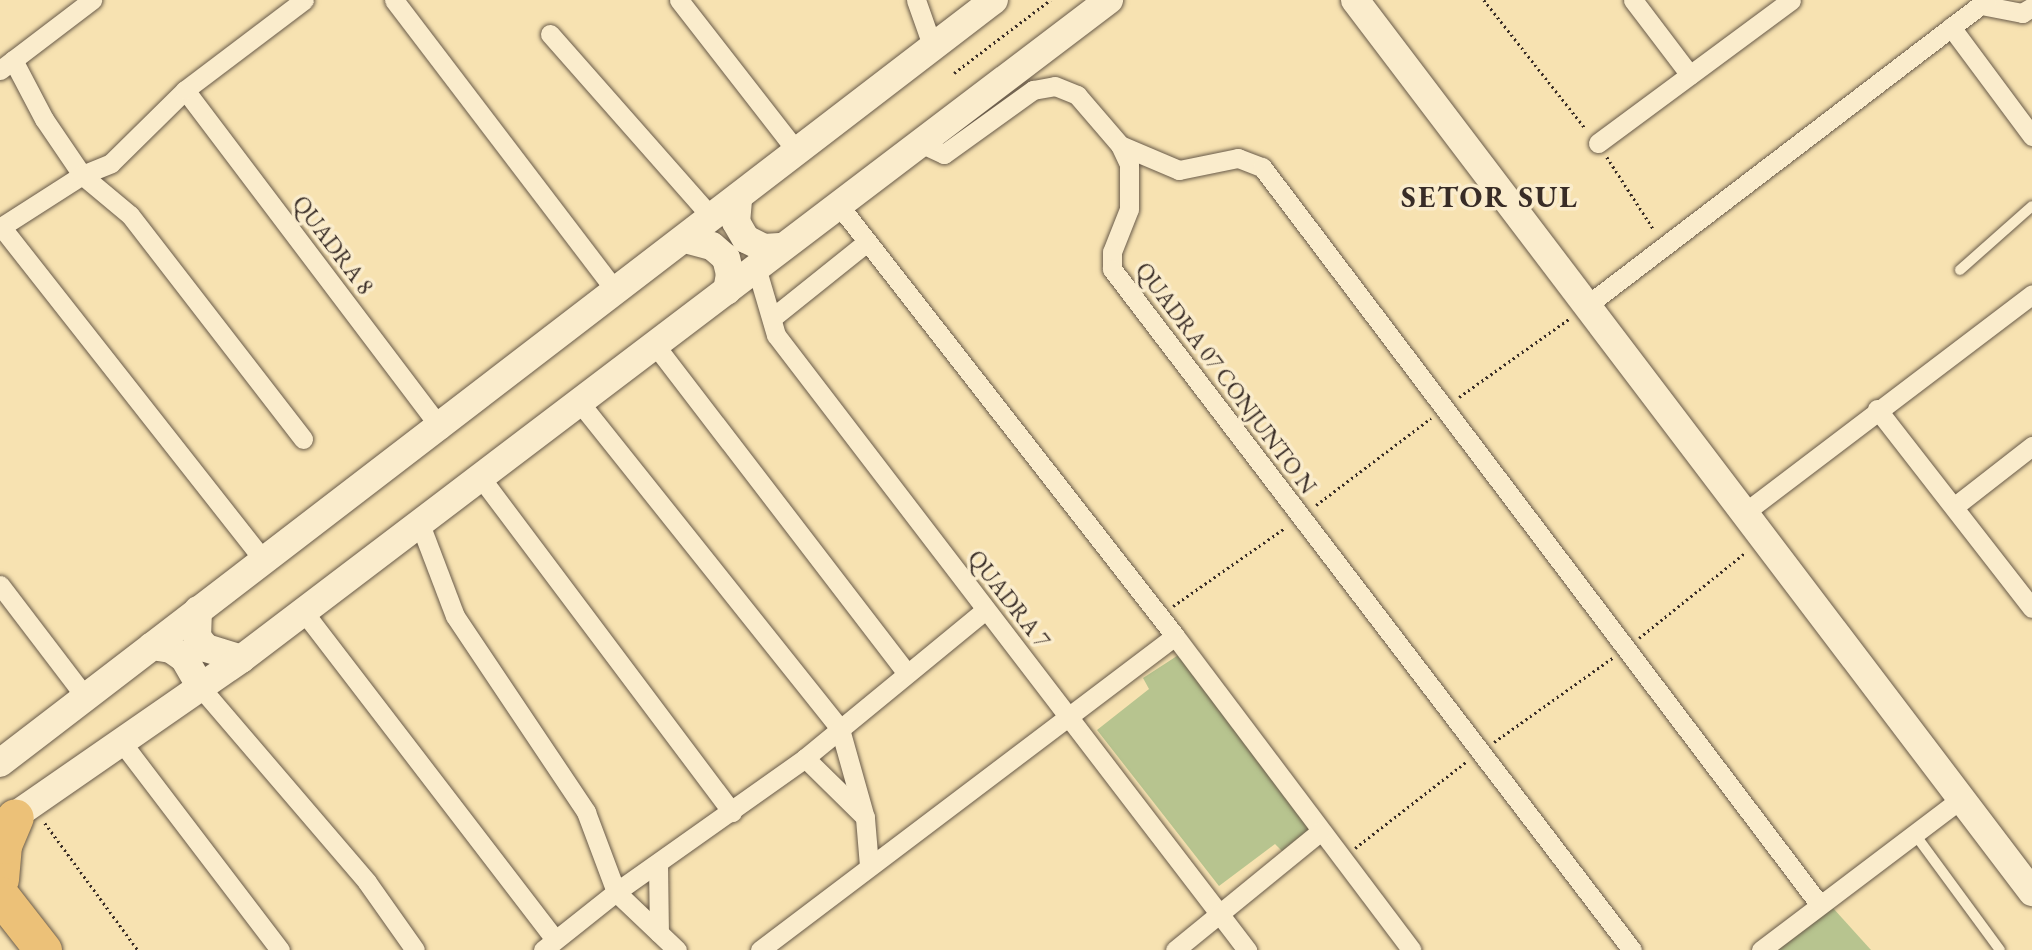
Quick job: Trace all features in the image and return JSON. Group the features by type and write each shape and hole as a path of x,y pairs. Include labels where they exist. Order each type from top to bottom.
{"highway":[{"path":"0,879 3,845 16,816"},
{"path":"0,895 43,950"}],"main road":[{"path":"0,763 198,610 442,429 616,291 738,200 994,0"},
{"path":"16,816 123,744 241,659 727,291 780,247 1109,0"},
{"path":"1355,0 2032,892"},
{"path":"738,200 736,222 747,239 764,248 780,247"},
{"path":"685,239 712,246 726,258 730,274 727,291"},
{"path":"198,610 197,637 206,648 241,659"},
{"path":"152,646 171,649 184,658 201,688"}],"street":[{"path":"92,0 7,65 82,175 130,215 303,439"},
{"path":"265,562 1,227 82,175 111,163 185,90 304,0"},
{"path":"394,0 616,291"},
{"path":"679,0 798,153"},
{"path":"916,0 933,47"},
{"path":"1633,0 1690,75"},
{"path":"1598,143 1791,0"},
{"path":"1587,306 1984,2 2022,13 2032,7"},
{"path":"1951,27 2032,136"},
{"path":"550,34 713,219"},
{"path":"920,143 933,151 954,151 1033,90 1055,86 1077,95 1121,145 1179,170 1238,158 1262,167 1820,905"},
{"name":"QUADRA 8","path":"185,90 442,429"},
{"name":"QUADRA 07 CONJUNTO N","path":"1121,145 1133,185 1129,209 1112,252 1112,269 1632,950"},
{"path":"838,205 1159,615 1412,950"},
{"path":"772,318 867,242"},
{"name":"QUADRA 7","path":"756,267 776,335 1247,950"},
{"path":"1744,513 1877,409 2032,295"},
{"path":"656,345 906,671"},
{"path":"580,403 840,729 865,818 869,866"},
{"path":"1877,409 2032,608"},
{"path":"1955,506 2032,446"},
{"path":"481,478 732,812"},
{"path":"420,524 455,616 586,812 617,892 677,950"},
{"path":"0,585 86,698"},
{"path":"303,611 549,945 617,892 805,758 906,671 985,610"},
{"path":"760,950 1175,636"},
{"path":"201,688 367,882 415,950"},
{"path":"123,744 280,950"},
{"path":"805,758 865,818"},
{"path":"1761,950 1961,799"},
{"path":"1175,950 1321,831"},
{"path":"658,863 659,933"}],"lane":[{"path":"1960,270 2032,206"},
{"path":"1913,833 2000,950"}],"path":[{"path":"954,73 1050,0"},
{"path":"1484,0 1598,143 1665,246"},
{"path":"1159,615 1302,516"},
{"path":"1342,859 1481,751 1626,648 1763,538"},
{"path":"16,816 138,950"}],"green space":[{"path":"1180,654 1314,830 1288,857 1275,844 1219,886 1097,730 1149,689 1143,678"},
{"path":"1833,908 1871,950 1778,950"}],"district":[{"name":"SETOR SUL","path":"1490,197"}]}
